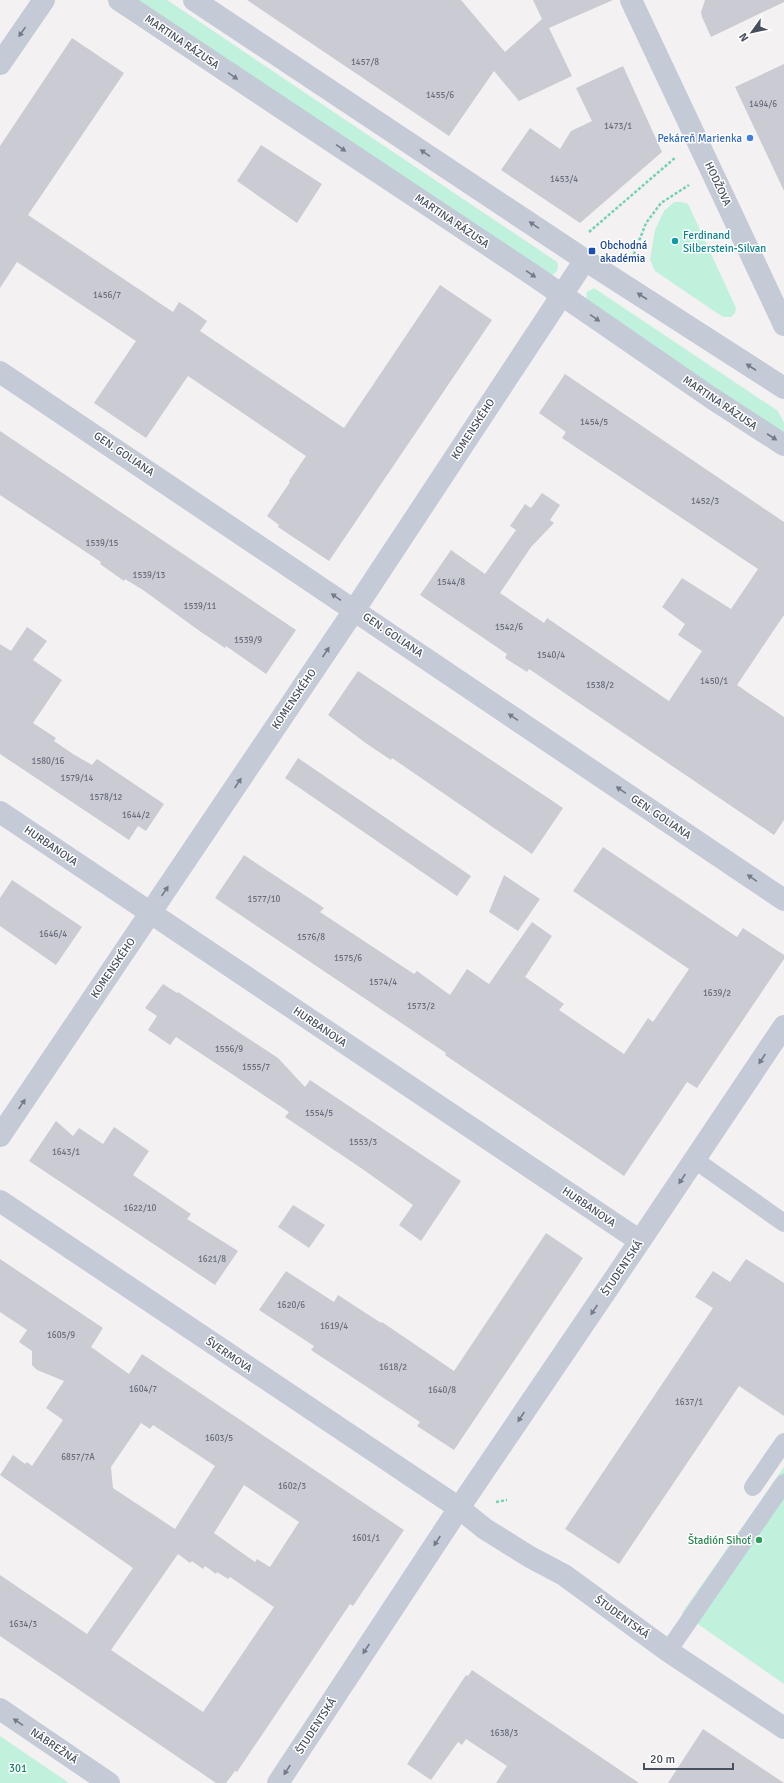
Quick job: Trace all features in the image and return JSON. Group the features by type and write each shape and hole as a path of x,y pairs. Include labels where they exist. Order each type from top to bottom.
{"street":[{"path":"0,64 44,0"},
{"name":"MARTINA RÁZUSA","path":"119,0 562,296 710,397 784,445"},
{"path":"194,0 585,260 784,388"},
{"name":"HODŽOVA","path":"631,0 784,325"},
{"name":"KOMENSKÉHO","path":"0,1136 355,609 585,260"},
{"name":"GEN. GOLIANA","path":"0,372 355,609 784,900"},
{"name":"HURBANOVA","path":"0,812 640,1242"},
{"name":"ŠTUDENTSKÁ","path":"278,1783 459,1508 640,1242 784,1026"},
{"name":"ŠVERMOVA","path":"0,1201 459,1508"},
{"name":"ŠTUDENTSKÁ","path":"459,1508 485,1529 523,1553 564,1575 668,1651 784,1728"},
{"name":"NÁBREŽNÁ","path":"0,1709 109,1783"}],"lane":[{"path":"695,1160 784,1222"},
{"path":"753,1487 784,1442"},
{"path":"668,1651 784,1483"}],"path":[{"path":"585,235 676,157"},
{"path":"631,264 646,222 661,204 690,185"}],"green space":[{"path":"136,0 167,0 557,262 557,271 552,275"},
{"path":"674,202 688,204 736,308 735,313 731,317 723,317 655,271 650,260 655,230 664,211"},
{"path":"594,288 778,411 784,423 784,432 782,433 586,300 587,292"},
{"name":"Štadión Sihoť","path":"784,1467 784,1684 682,1613"},
{"name":"301","path":"0,1736 69,1783 0,1783"}],"building":[{"path":"247,0 461,0 505,52 542,19 533,0 613,0 549,28 572,76 519,101 494,71 449,136"},
{"path":"705,0 784,0 784,2 711,37 701,12"},
{"path":"72,38 124,73 28,215 173,312 179,302 187,307 207,321 200,331 344,428 440,285 492,320 329,561 278,527 279,525 267,516 306,456 188,376 146,438 94,403 136,341 17,262 0,288 0,146"},
{"path":"784,64 784,191 735,87"},
{"path":"623,66 662,152 580,223 501,170 530,128 560,149 571,131 592,121 576,88"},
{"path":"261,145 322,184 297,223 237,181"},
{"path":"565,374 784,522 784,615 737,685 784,717 784,820 774,835 529,669 527,672 505,658 507,654 420,595 451,550 485,574 516,530 510,526 525,504 531,508 542,493 560,505 550,520 554,523 531,547 500,593 544,623 547,618 669,701 702,651 678,635 685,624 662,607 682,578 731,609 758,569 562,438 566,432 539,413"},
{"path":"0,431 296,630 266,674 226,646 225,648 201,632 143,590 125,579 124,581 100,564 101,562 0,495"},
{"path":"27,627 47,641 33,660 62,680 33,723 56,738 54,741 73,754 92,765 97,759 164,804 146,831 138,826 129,840 0,754 0,644 11,651"},
{"path":"358,671 563,808 532,854 392,758 391,760 367,744 328,715"},
{"path":"298,758 471,876 457,896 285,778"},
{"path":"603,847 737,937 743,928 784,955 784,959 697,1088 687,1082 624,1176 445,1055 446,1053 215,898 244,855 324,908 320,912 414,974 417,971 450,995 467,969 489,984 532,922 552,936 525,977 564,1004 559,1010 624,1054 648,1018 653,1022 689,969 573,891"},
{"path":"504,875 540,899 518,931 489,912"},
{"path":"12,880 82,927 56,965 0,926 0,898"},
{"path":"163,984 177,993 178,992 278,1058 305,1087 310,1080 461,1181 421,1241 399,1225 413,1205 285,1117 289,1112 176,1037 170,1045 148,1030 157,1016 145,1008"},
{"path":"56,1121 73,1136 79,1128 103,1144 114,1127 149,1151 133,1175 191,1214 187,1219 238,1251 215,1285 29,1161"},
{"path":"293,1205 325,1225 309,1248 278,1227"},
{"path":"546,1233 583,1258 454,1450 417,1426 420,1422 311,1350 314,1346 259,1310 286,1271 334,1302 338,1295 381,1323 382,1322 454,1371"},
{"path":"0,1259 103,1328 91,1347 129,1374 142,1354 404,1530 353,1606 350,1604 237,1772 235,1771 226,1783 216,1783 0,1636 0,1575 87,1634 133,1568 0,1475 13,1455 25,1464 27,1462 32,1466 63,1420 46,1408 64,1381 37,1370 32,1365 32,1351 19,1342 27,1330 0,1312","holes":["141,1423 150,1429 153,1425 215,1466 175,1529 113,1488 111,1467","244,1485 299,1522 270,1567 257,1559 255,1562 214,1533","178,1554 190,1563 192,1561 203,1569 205,1566 216,1574 217,1572 228,1579 230,1577 274,1607 203,1712 111,1650"]},
{"path":"746,1259 784,1283 784,1416 739,1386 619,1564 565,1529 713,1308 695,1297 713,1271 730,1282"},
{"path":"472,1670 639,1783 496,1783 507,1766 466,1739 462,1745 458,1742 431,1780 407,1764 466,1675 468,1676"},
{"path":"703,1729 784,1783 668,1783"}],"place":[{"name":"Pekáreň Marienka","path":"750,138"},
{"name":"Ferdinand Silberstein-Silvan","path":"675,241"},
{"name":"Obchodná akadémia","path":"592,251"},
{"name":"Štadión Sihoť","path":"759,1540"}]}
